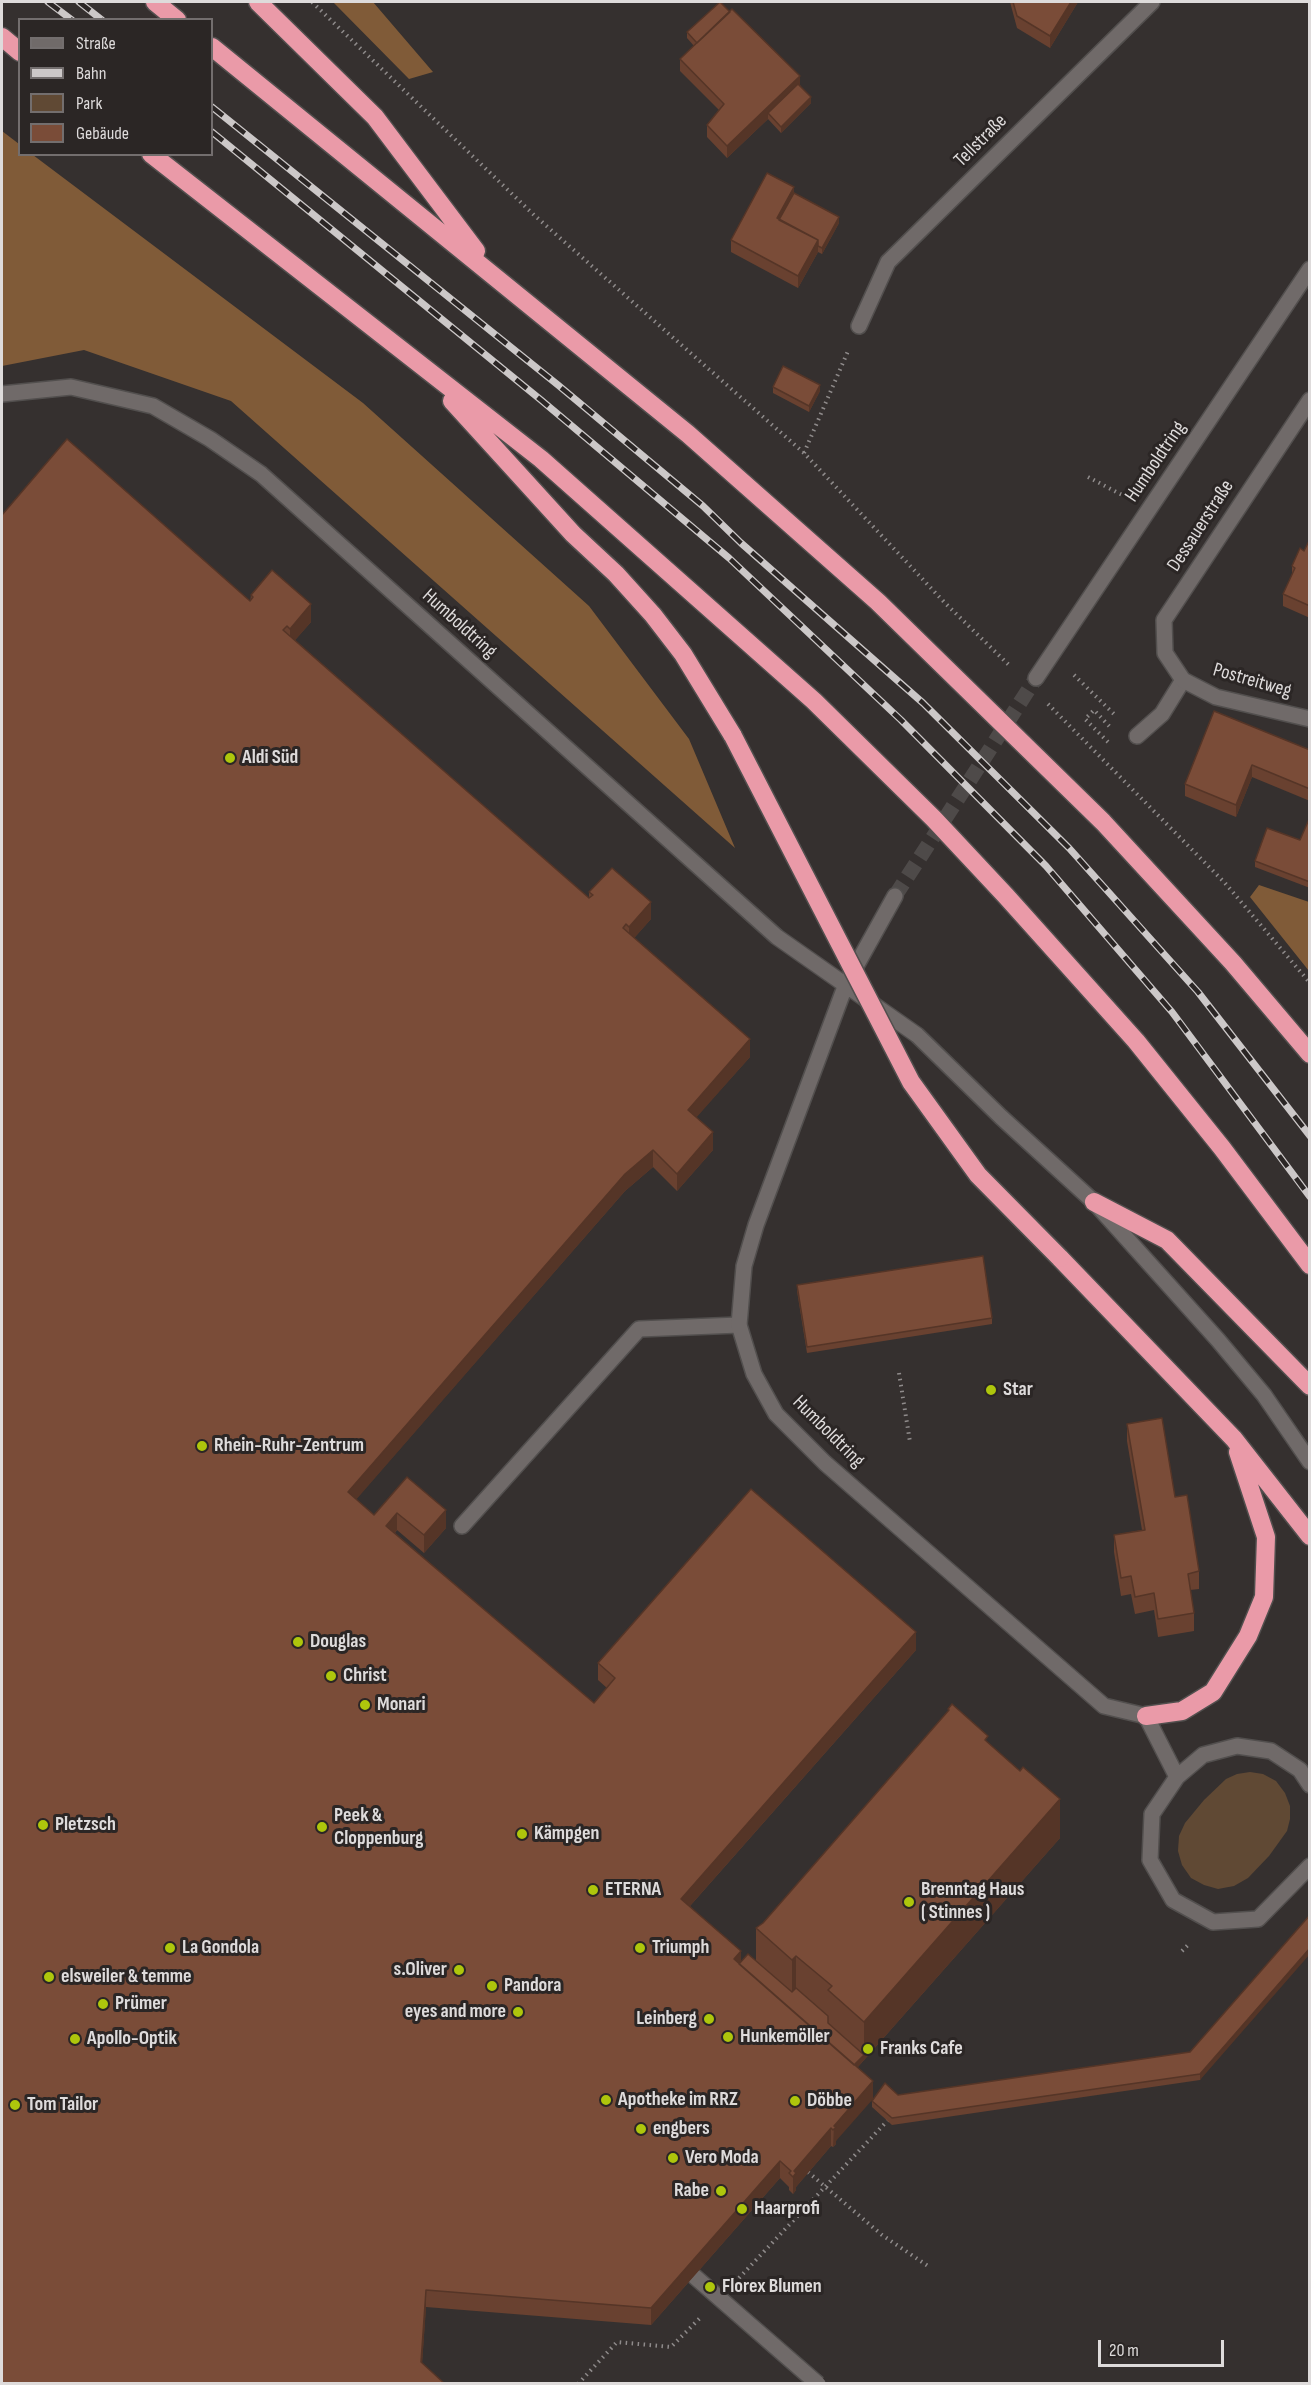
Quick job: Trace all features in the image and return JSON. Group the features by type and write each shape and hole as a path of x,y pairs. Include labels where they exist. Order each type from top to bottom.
{"highway":[{"path":"155,2 175,18"},
{"path":"258,2 375,117 493,274"},
{"path":"2,38 18,50"},
{"path":"213,48 688,434 878,602 1103,822 1233,963 1310,1054"},
{"path":"154,156 541,459 814,701 934,819 1136,1041 1222,1148 1310,1265"},
{"path":"420,366 573,534 653,615 683,654 733,736 911,1082 978,1175 1234,1439 1310,1536"},
{"path":"1094,1202 1167,1240 1310,1386"},
{"path":"1146,1716 1182,1712 1213,1692 1248,1636 1264,1597 1266,1537 1234,1439"}],"street":[{"name":"Tellstraße","path":"859,326 888,262 1152,2"},
{"name":"Humboldtring","path":"1036,678 1310,269"},
{"name":"Humboldtring","path":"2,394 71,387 153,406 210,439 261,474 777,937 917,1035 1001,1117 1094,1202 1218,1340 1264,1395 1310,1462"},
{"name":"Dessauerstraße","path":"1183,680 1165,653 1164,620 1310,400"},
{"name":"Postreitweg","path":"1183,680 1216,697 1310,720"},
{"path":"1137,736 1162,714 1183,680"},
{"name":"Humboldtring","path":"895,896 846,984 756,1225 744,1266 739,1325 754,1374 776,1414 825,1463 1104,1706 1146,1716"},
{"path":"462,1526 639,1329 739,1325"},
{"path":"1146,1716 1178,1777"},
{"path":"1310,1785 1300,1770 1271,1751 1237,1746 1203,1755 1178,1777 1152,1814 1150,1860 1173,1900 1213,1922 1258,1919 1310,1866"},
{"path":"694,2276 818,2384"}],"path":[{"path":"312,2 534,215 804,453 945,603 1019,675"},
{"path":"804,453 859,326"},
{"path":"1088,477 1149,510"},
{"path":"1052,655 1137,736"},
{"path":"1044,699 1225,883 1310,983"},
{"path":"1097,715 1094,710 1085,718 1115,748"},
{"path":"899,1373 910,1442"},
{"path":"736,2281 896,2113"},
{"path":"808,2172 882,2235 928,2266"},
{"path":"578,2384 617,2342 671,2347 704,2314"}],"green space":[{"path":"1250,1772 1263,1774 1276,1781 1285,1793 1290,1806 1287,1831 1269,1856 1248,1878 1234,1886 1218,1889 1204,1885 1191,1878 1182,1865 1178,1851 1179,1836 1185,1823 1226,1779"}],"shaded area":[{"path":"333,2 373,2 433,72 409,79"},
{"path":"2,131 18,143 18,156 34,156 363,403 589,606 689,739 735,848 231,401 84,350 2,366"},
{"path":"1259,885 1309,902 1309,971 1250,897"}],"building":[{"path":"720,2 730,12 697,43 687,32"},
{"path":"1013,2 1071,2 1050,36 1017,16"},
{"path":"732,9 800,76 727,146 707,125 724,104 680,59"},
{"path":"798,84 811,97 781,127 768,113"},
{"path":"767,173 794,187 777,218 818,240 798,276 731,240"},
{"path":"794,193 839,217 822,248 818,246 818,240 779,220"},
{"path":"783,366 820,385 809,406 773,387"},
{"name":"Rhein-Ruhr-Zentrum","path":"67,439 250,601 253,597 251,595 272,570 311,604 290,629 287,626 283,630 589,898 593,895 589,892 612,868 651,902 629,927 626,924 623,928 750,1039 688,1110 713,1132 677,1174 653,1150 625,1174 348,1492 374,1515 407,1477 446,1510 424,1535 397,1513 386,1526 594,1703 615,1678 598,1663 751,1489 916,1632 681,1899 741,1951 734,1959 873,2081 834,2126 836,2127 833,2130 831,2128 794,2171 796,2173 793,2177 789,2173 791,2171 780,2161 651,2308 426,2290 421,2362 445,2384 2,2384 2,515"},
{"path":"1310,539 1310,606 1283,594 1295,568 1292,566 1300,548 1304,551"},
{"path":"1214,711 1310,750 1310,789 1252,765 1236,805 1185,784"},
{"path":"1310,817 1310,882 1255,861 1267,828 1300,840"},
{"path":"983,1256 992,1318 807,1347 797,1285"},
{"path":"1162,1418 1175,1497 1187,1495 1199,1571 1188,1574 1194,1613 1158,1619 1154,1593 1135,1597 1131,1576 1121,1578 1114,1535 1145,1530 1127,1424"},
{"name":"Brenntag Haus ( Stinnes )","path":"952,1704 988,1736 985,1740 1020,1771 1023,1767 1060,1799 864,2022 828,1990 832,1986 796,1956 792,1960 756,1928 763,1923"},
{"path":"1310,1915 1310,1948 1200,2074 892,2118 872,2101 885,2083 898,2095 1190,2052"},
{"path":"748,1954 792,1992 796,1988 828,2016 828,2023 864,2055 854,2065 739,1964"}],"tunnel":[{"path":"895,896 1036,678"}],"railway":[{"path":"48,2 69,18"},
{"path":"79,2 99,18"},
{"path":"213,108 558,385 703,506 741,543 923,703 1069,848 1198,992 1310,1136"},
{"path":"213,133 541,400 729,558 901,720 1046,866 1172,1012 1310,1197"}],"place":[{"name":"Aldi Süd","path":"230,758"},
{"name":"Star","path":"991,1390"},
{"name":"Rhein-Ruhr-Zentrum","path":"202,1446"},
{"name":"Douglas","path":"298,1642"},
{"name":"Christ","path":"331,1676"},
{"name":"Monari","path":"365,1705"},
{"name":"Pletzsch","path":"43,1825"},
{"name":"Peek & Cloppenburg","path":"322,1827"},
{"name":"Kämpgen","path":"522,1834"},
{"name":"ETERNA","path":"593,1890"},
{"name":"Brenntag Haus ( Stinnes )","path":"909,1902"},
{"name":"La Gondola","path":"170,1948"},
{"name":"Triumph","path":"640,1948"},
{"name":"s.Oliver","path":"459,1970"},
{"name":"elsweiler & temme","path":"49,1977"},
{"name":"Pandora","path":"492,1986"},
{"name":"Prümer","path":"103,2004"},
{"name":"eyes and more","path":"518,2012"},
{"name":"Leinberg","path":"709,2019"},
{"name":"Hunkemöller","path":"728,2037"},
{"name":"Apollo-Optik","path":"75,2039"},
{"name":"Franks Cafe","path":"868,2049"},
{"name":"Apotheke im RRZ","path":"606,2100"},
{"name":"Döbbe","path":"795,2101"},
{"name":"Tom Tailor","path":"15,2105"},
{"name":"engbers","path":"641,2129"},
{"name":"Vero Moda","path":"673,2158"},
{"name":"Rabe","path":"721,2191"},
{"name":"Haarprofi","path":"742,2209"},
{"name":"Florex Blumen","path":"710,2287"}]}
